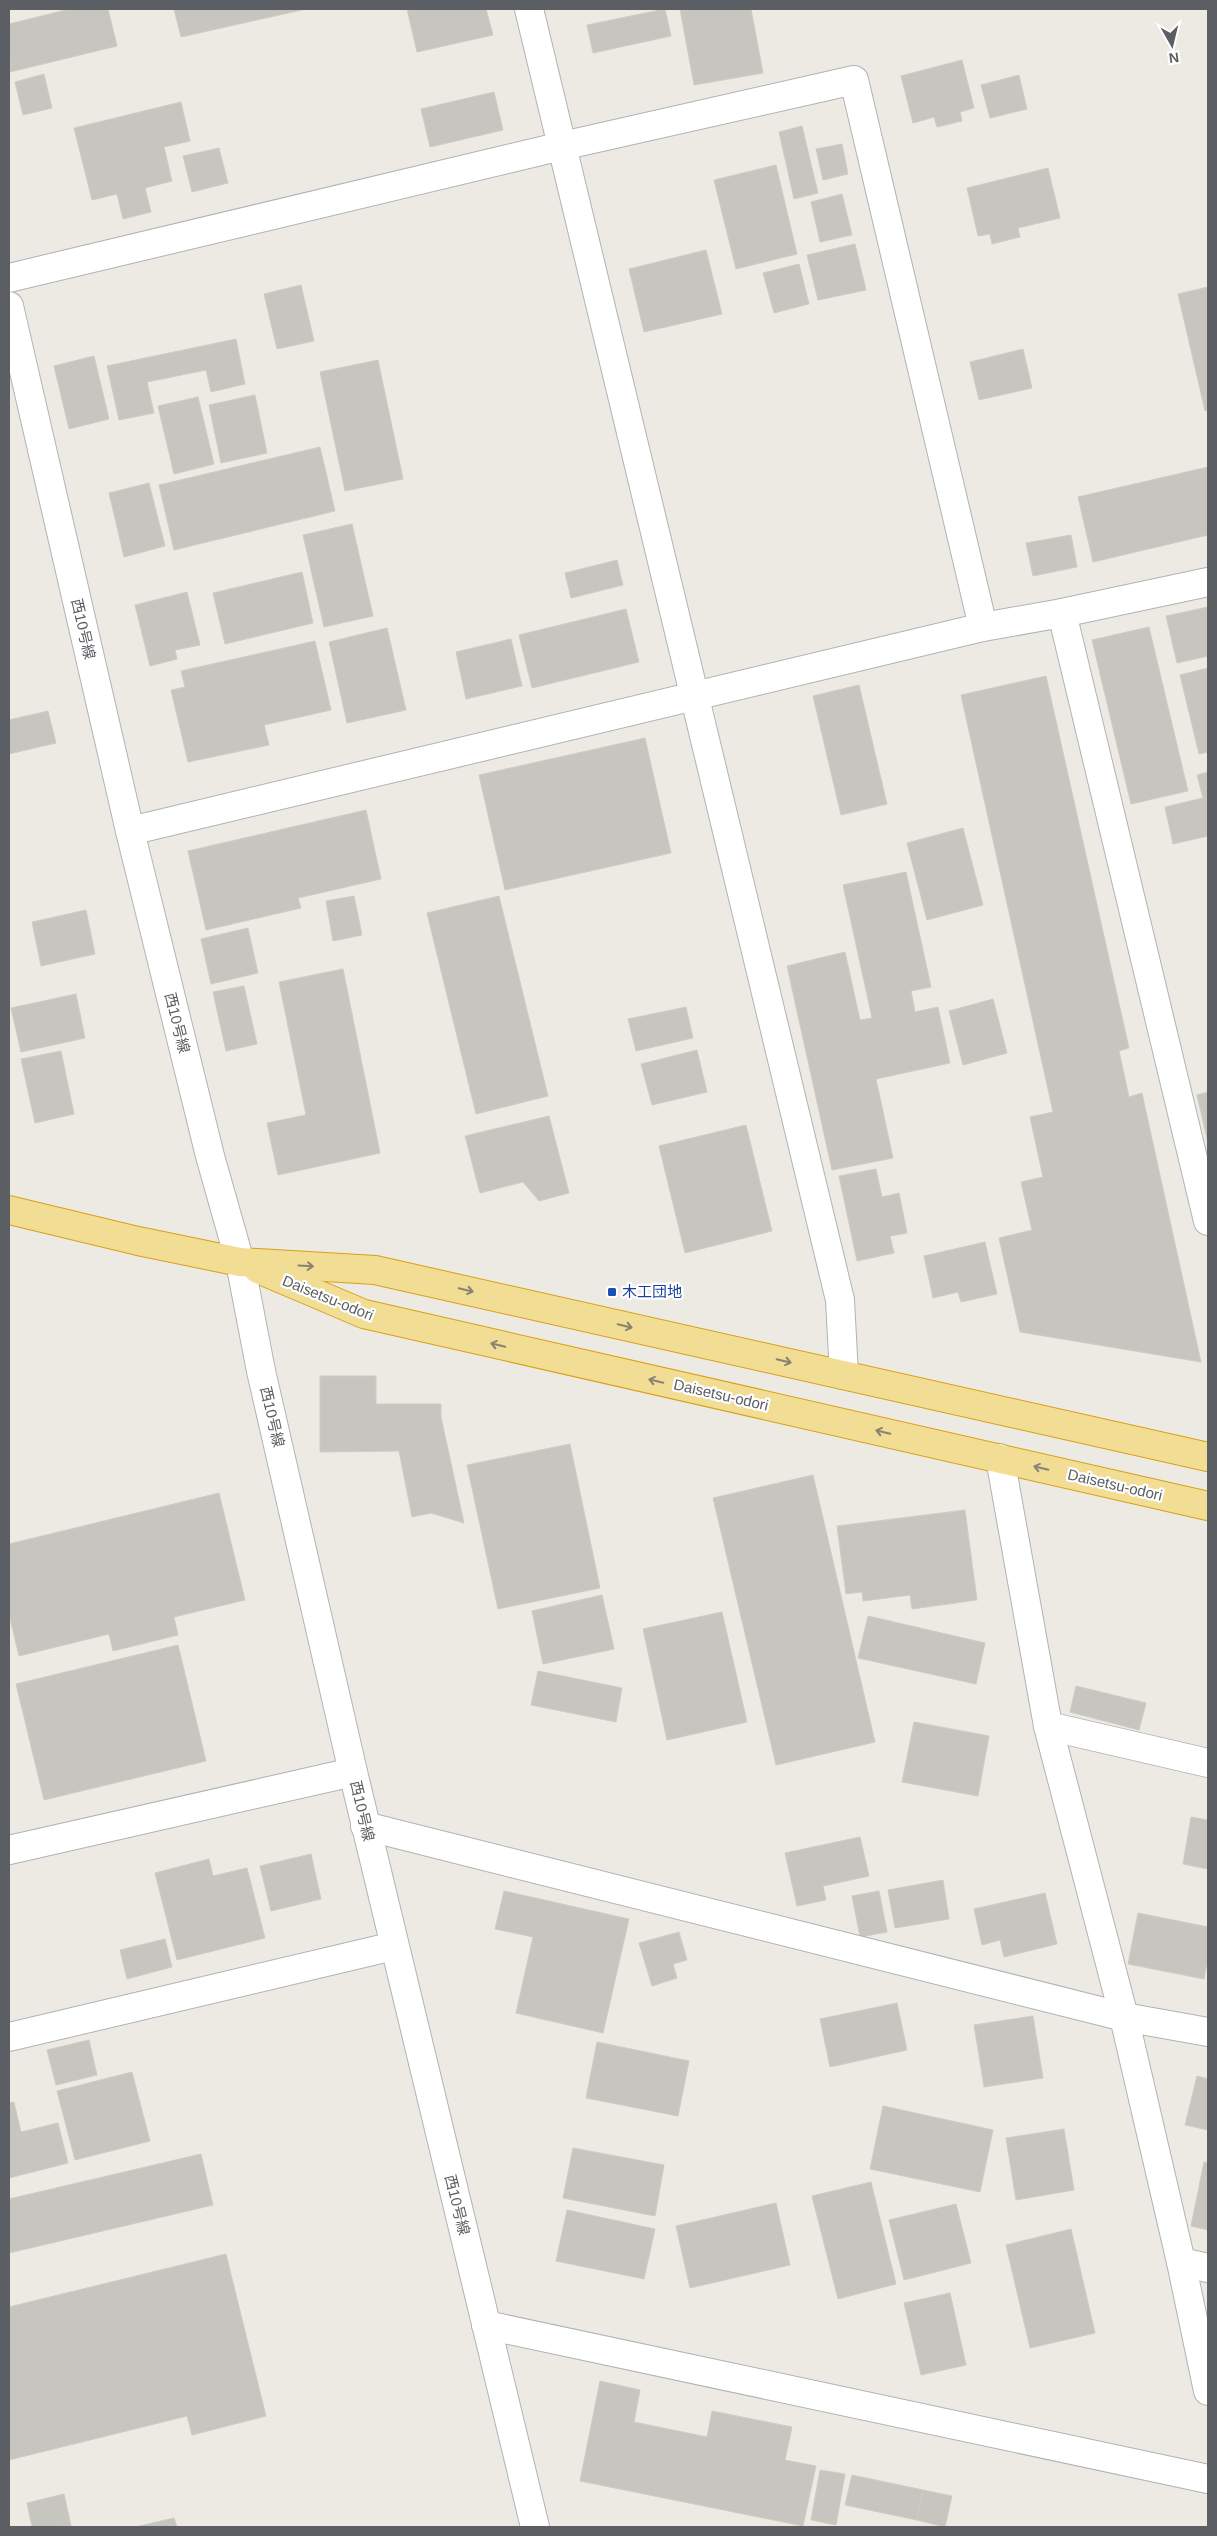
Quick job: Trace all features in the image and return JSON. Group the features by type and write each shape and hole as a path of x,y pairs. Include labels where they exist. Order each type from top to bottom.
{"highway":[{"name":"Daisetsu-odori","path":"9,1210 138,1241 240,1262 374,1270 1208,1457"},
{"name":"Daisetsu-odori","path":"240,1262 364,1314 1208,1506"}],"street":[{"path":"529,9 840,1300 844,1375"},
{"path":"9,278 562,146 854,80 983,627"},
{"name":"西10号線","path":"9,306 130,831 210,1156 240,1262 261,1370 365,1826 535,2527"},
{"path":"130,831 983,627 1062,613 1208,582"},
{"path":"1062,613 1208,1221"},
{"path":"1000,1458 1048,1726 1124,2017 1181,2262 1208,2391"},
{"path":"1048,1726 1208,1763"},
{"path":"9,1850 353,1772"},
{"path":"365,1826 1124,2017 1208,2032"},
{"path":"9,2037 394,1946"},
{"path":"1181,2262 1208,2268"},
{"path":"486,2325 1208,2479"}],"building":[{"path":"70,9 108,9 117,46 10,72 9,24"},
{"path":"174,9 306,9 181,37"},
{"path":"407,9 486,9 493,35 417,52"},
{"path":"665,9 671,36 593,53 587,25"},
{"path":"680,9 751,9 763,73 694,85"},
{"path":"962,60 974,108 960,112 962,121 937,127 934,117 913,123 901,76"},
{"path":"44,74 52,108 23,115 15,82"},
{"path":"1019,75 1027,109 990,118 981,85"},
{"path":"494,92 503,130 430,147 421,109"},
{"path":"181,102 190,141 164,147 172,181 145,188 151,212 123,219 117,194 92,200 74,128"},
{"path":"802,126 818,193 794,199 779,132"},
{"path":"842,144 848,174 823,180 816,149"},
{"path":"219,148 228,183 192,192 183,156"},
{"path":"776,165 797,254 736,269 714,180"},
{"path":"1048,168 1060,218 1018,228 1020,237 992,244 990,234 978,236 967,188"},
{"path":"842,194 852,235 820,242 811,202"},
{"path":"855,244 866,290 818,300 807,255"},
{"path":"706,250 722,314 644,332 629,269"},
{"path":"799,264 809,304 774,313 763,273"},
{"path":"301,285 314,341 277,349 264,294"},
{"path":"1208,287 1208,410 1205,411 1178,294"},
{"path":"236,339 245,384 211,392 206,370 147,382 154,413 119,420 107,366"},
{"path":"1023,349 1032,388 979,400 970,362"},
{"path":"94,356 109,419 69,429 54,366"},
{"path":"378,360 403,479 345,491 320,372"},
{"path":"255,395 267,453 221,463 209,405"},
{"path":"198,397 214,464 174,474 158,406"},
{"path":"320,447 335,511 174,550 159,485"},
{"path":"1208,467 1208,535 1093,562 1078,497"},
{"path":"149,483 165,546 124,557 109,493"},
{"path":"352,524 373,616 324,627 303,535"},
{"path":"1071,535 1077,567 1033,576 1026,543"},
{"path":"617,560 623,585 571,598 565,573"},
{"path":"302,572 313,623 225,644 213,593"},
{"path":"187,592 200,645 175,650 177,659 150,666 135,605"},
{"path":"1208,607 1208,656 1177,663 1166,616"},
{"path":"626,609 639,662 532,688 519,635"},
{"path":"1149,627 1188,791 1131,804 1092,640"},
{"path":"387,628 406,710 347,723 329,642"},
{"path":"511,639 522,686 466,699 456,652"},
{"path":"315,641 331,710 264,725 269,745 188,762 171,690 185,687 181,671"},
{"path":"1208,668 1208,752 1199,754 1180,675"},
{"path":"1046,676 1129,1048 1119,1051 1129,1097 1142,1093 1201,1362 1020,1332 999,1238 1032,1230 1021,1182 1043,1177 1030,1117 1053,1112 961,695"},
{"path":"859,685 887,804 841,815 813,696"},
{"path":"48,711 56,743 9,754 9,720"},
{"path":"645,738 671,853 505,890 479,775"},
{"path":"1208,772 1208,836 1173,844 1165,807 1203,798 1197,775"},
{"path":"366,810 381,879 298,898 301,908 206,930 188,851"},
{"path":"963,828 983,905 927,920 907,843"},
{"path":"906,872 931,987 911,991 915,1012 938,1007 950,1063 876,1079 893,1158 832,1170 787,966 845,952 860,1020 872,1018 843,885"},
{"path":"354,896 362,935 333,941 326,901"},
{"path":"499,896 548,1096 476,1114 427,913"},
{"path":"86,910 95,954 41,966 32,922"},
{"path":"248,928 258,973 211,984 201,939"},
{"path":"343,969 380,1153 278,1175 267,1123 306,1115 279,982"},
{"path":"244,986 257,1044 226,1051 213,992"},
{"path":"76,994 85,1038 21,1052 11,1008"},
{"path":"993,999 1007,1053 963,1065 949,1011"},
{"path":"686,1007 693,1038 636,1051 628,1019"},
{"path":"697,1050 707,1092 652,1105 641,1064"},
{"path":"61,1051 74,1114 35,1123 21,1059"},
{"path":"1208,1092 1208,1143 1197,1095"},
{"path":"549,1116 569,1193 539,1201 523,1182 480,1193 465,1136"},
{"path":"746,1125 772,1231 685,1253 659,1146"},
{"path":"876,1169 882,1197 899,1193 907,1233 890,1236 894,1253 857,1261 839,1176"},
{"path":"985,1242 997,1294 961,1302 958,1292 933,1298 924,1256"},
{"path":"320,1376 376,1376 376,1404 441,1404 441,1417 464,1523 431,1513 412,1517 399,1451 320,1452"},
{"path":"570,1444 600,1588 498,1609 467,1465"},
{"path":"813,1475 875,1742 776,1765 713,1498"},
{"path":"219,1493 245,1600 174,1617 178,1635 113,1651 109,1634 19,1656 9,1614 9,1544"},
{"path":"965,1510 977,1600 912,1609 910,1595 863,1601 862,1592 846,1594 837,1526"},
{"path":"602,1595 614,1649 543,1664 532,1611"},
{"path":"722,1612 747,1722 667,1740 643,1629"},
{"path":"868,1616 985,1643 976,1684 858,1658"},
{"path":"178,1645 206,1761 44,1800 16,1684"},
{"path":"538,1671 622,1688 616,1722 531,1705"},
{"path":"1076,1686 1146,1703 1139,1730 1070,1712"},
{"path":"914,1722 989,1736 978,1796 902,1782"},
{"path":"1191,1817 1208,1820 1208,1869 1183,1864"},
{"path":"860,1837 869,1876 823,1886 826,1900 797,1906 785,1853"},
{"path":"311,1854 321,1899 271,1911 260,1866"},
{"path":"209,1859 213,1876 247,1868 265,1938 177,1960 155,1873"},
{"path":"943,1880 949,1919 895,1928 888,1890"},
{"path":"504,1891 629,1919 603,2033 516,2013 533,1937 495,1929"},
{"path":"879,1891 887,1932 860,1937 852,1896"},
{"path":"1045,1893 1057,1944 1004,1957 1000,1940 982,1945 974,1909"},
{"path":"1138,1913 1208,1927 1208,1957 1204,1979 1128,1964"},
{"path":"679,1932 687,1960 673,1964 677,1978 652,1986 639,1943"},
{"path":"165,1939 172,1967 127,1979 120,1950"},
{"path":"897,2003 907,2050 830,2067 820,2019"},
{"path":"1033,2016 1043,2078 984,2087 974,2025"},
{"path":"89,2040 97,2075 56,2085 47,2050"},
{"path":"597,2042 689,2061 678,2116 586,2098"},
{"path":"132,2072 150,2141 75,2160 57,2091"},
{"path":"1197,2076 1208,2079 1208,2130 1185,2125"},
{"path":"14,2102 21,2132 58,2123 68,2163 9,2178 9,2103"},
{"path":"883,2106 993,2130 980,2192 870,2169"},
{"path":"1064,2129 1074,2190 1016,2200 1006,2138"},
{"path":"573,2148 664,2165 655,2216 563,2198"},
{"path":"201,2154 213,2205 9,2253 9,2199"},
{"path":"1204,2162 1208,2163 1208,2230 1191,2226"},
{"path":"871,2182 896,2284 838,2299 812,2196"},
{"path":"776,2203 790,2265 690,2288 676,2226"},
{"path":"956,2204 971,2263 904,2280 889,2220"},
{"path":"567,2210 655,2229 644,2279 556,2261"},
{"path":"1071,2229 1095,2333 1030,2348 1006,2245"},
{"path":"226,2254 266,2416 192,2435 187,2416 9,2460 9,2307"},
{"path":"950,2293 966,2365 921,2375 904,2303"},
{"path":"600,2381 640,2390 634,2422 707,2437 712,2411 792,2427 785,2460 816,2466 803,2526 580,2481"},
{"path":"820,2470 845,2474 836,2525 811,2520"},
{"path":"852,2475 923,2490 917,2520 845,2505"},
{"path":"923,2490 952,2496 945,2527 917,2520"},
{"path":"64,2494 71,2526 32,2527 27,2503"},
{"path":"174,2518 177,2527 135,2527"}],"place":[{"name":"木工団地","path":"612,1292"}]}
